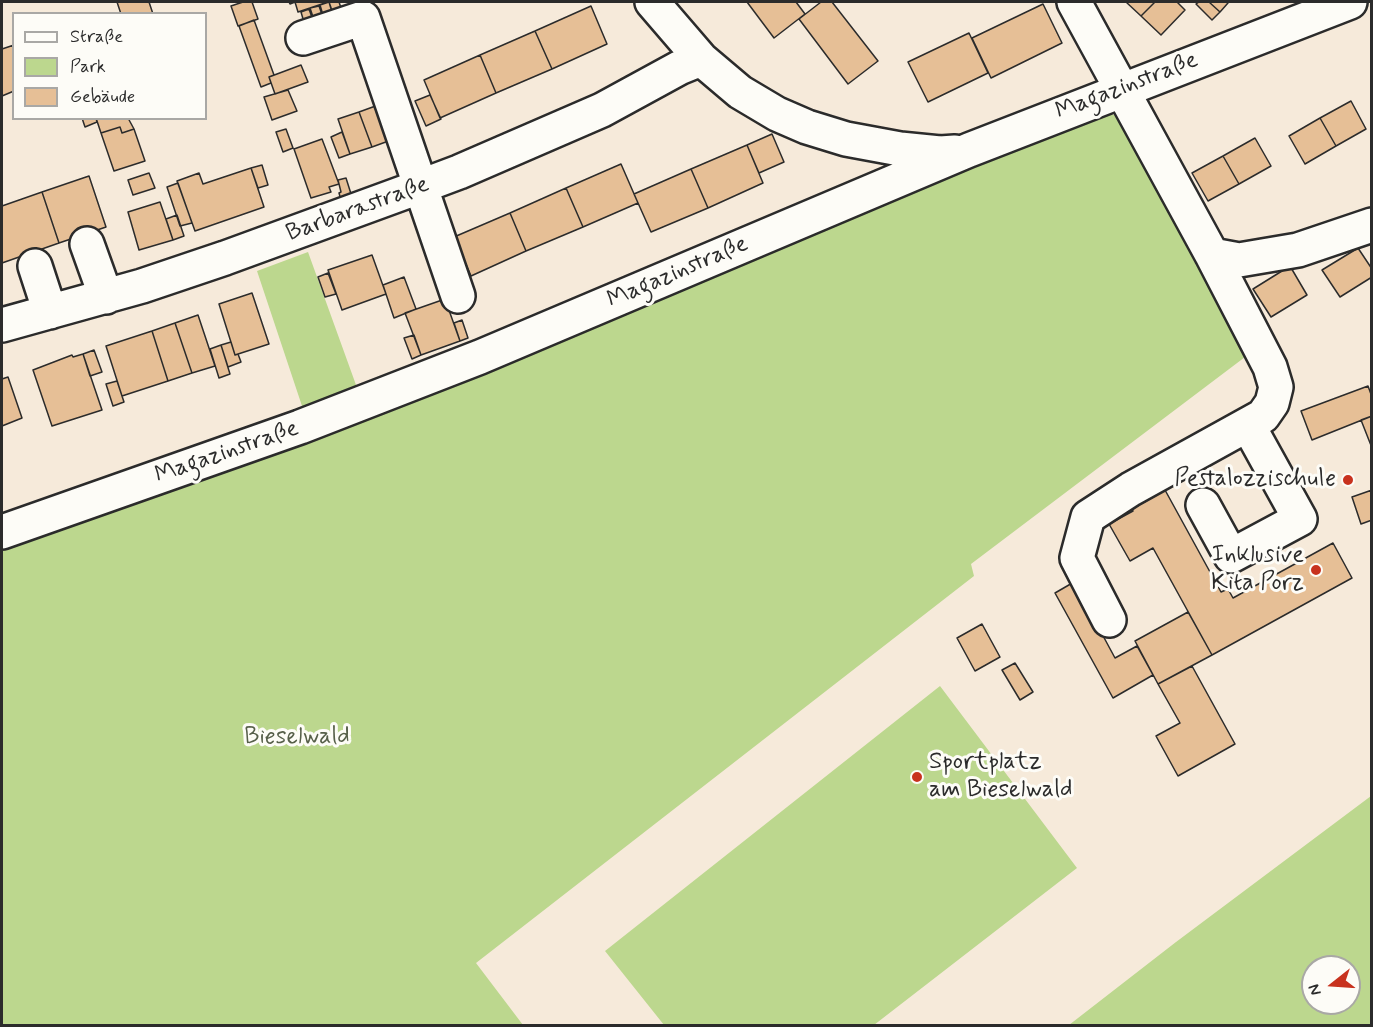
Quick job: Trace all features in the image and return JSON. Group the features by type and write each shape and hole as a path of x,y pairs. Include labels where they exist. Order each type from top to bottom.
{"street":[{"path":"652,2 701,59 740,92 777,114 807,127 846,139 900,149 940,153 969,150"},
{"path":"1074,2 1212,255 1270,367 1276,387 1272,403 1263,417 1131,489 1088,517 1077,558 1109,620"},
{"name":"Magazinstraße","path":"2,532 324,418 480,357 969,150 1350,2"},
{"path":"303,38 363,18 458,296"},
{"name":"Barbarastraße","path":"2,325 105,297 225,258 419,187 602,110 679,68 701,59"},
{"path":"1212,255 1239,260 1298,250 1371,225"},
{"path":"87,244 105,297"},
{"path":"35,266 50,312"},
{"path":"301,454 324,418"},
{"path":"1203,505 1232,556 1300,519 1248,425"}],"green space":[{"name":"Bieselwald","path":"1106,113 1118,116 1253,351 971,564 974,576 476,963 523,1025 2,1026 2,539 544,342"},
{"path":"308,252 360,396 305,415 257,271"},
{"name":"Sportplatz am Bieselwald","path":"940,686 1077,868 874,1025 664,1025 605,951"},
{"path":"1371,796 1371,1025 1069,1025 1176,942"}],"building":[{"path":"117,2 149,2 152,12 120,12"},
{"path":"252,2 258,19 238,26 231,6"},
{"path":"295,2 328,2 298,12"},
{"path":"329,2 334,19 325,22 320,5"},
{"path":"329,2 339,2 344,17 335,19"},
{"path":"747,2 796,2 805,14 774,38"},
{"path":"821,2 832,2 878,61 848,84 799,19"},
{"path":"1126,2 1155,2 1141,16"},
{"path":"1155,2 1177,2 1185,10 1161,35 1141,16"},
{"path":"1209,2 1220,12 1212,20 1196,4"},
{"path":"1209,2 1226,2 1228,3 1220,12"},
{"path":"1043,4 1062,43 991,78 972,38"},
{"path":"319,6 325,23 316,26 310,8"},
{"path":"591,6 607,44 552,69 535,31"},
{"path":"309,9 315,26 306,29 301,12"},
{"path":"254,20 274,75 269,77 271,83 261,87 239,26"},
{"path":"535,31 552,69 496,93 480,55"},
{"path":"969,33 988,73 928,102 908,62"},
{"path":"12,46 12,92 2,96 2,49"},
{"path":"480,55 496,93 440,118 424,80"},
{"path":"301,65 308,82 275,94 269,77"},
{"path":"288,90 297,111 272,120 264,97"},
{"path":"430,95 441,119 426,126 415,101"},
{"path":"1351,101 1366,129 1336,146 1320,118"},
{"path":"381,104 394,139 372,147 359,112"},
{"path":"359,112 372,147 350,154 338,119"},
{"path":"1320,118 1336,146 1305,164 1289,136"},
{"path":"83,120 96,120 97,122 85,127"},
{"path":"97,120 129,120 134,129 122,133 120,127 101,133"},
{"path":"120,127 122,133 134,129 145,161 114,171 101,133"},
{"path":"286,129 293,148 283,152 276,132"},
{"path":"342,132 350,154 339,158 331,137"},
{"path":"772,134 784,162 759,173 747,145"},
{"path":"1255,138 1271,166 1239,184 1223,156"},
{"path":"322,139 339,184 329,187 331,192 311,198 294,149"},
{"path":"747,145 763,183 708,208 691,169"},
{"path":"1223,156 1239,184 1208,201 1192,173"},
{"path":"621,164 638,203 583,227 566,188"},
{"path":"262,165 268,185 258,188 251,168"},
{"path":"251,168 264,207 195,231 177,181 199,173 203,184"},
{"path":"691,169 708,208 651,232 634,194"},
{"path":"149,173 155,188 133,195 128,180"},
{"path":"89,176 106,227 59,243 42,192"},
{"path":"346,178 352,197 341,200 338,180"},
{"path":"178,183 192,223 180,226 167,187"},
{"path":"566,188 583,227 526,251 510,213"},
{"path":"42,192 59,243 2,263 2,206"},
{"path":"160,202 173,240 139,250 128,212"},
{"path":"510,213 526,251 471,276 454,237"},
{"path":"177,215 184,236 173,240 166,219"},
{"path":"1358,248 1372,269 1372,277 1340,297 1322,270"},
{"path":"372,255 386,294 342,310 328,270"},
{"path":"1290,266 1307,295 1271,317 1253,289"},
{"path":"328,273 336,294 325,297 318,277"},
{"path":"404,277 416,309 394,318 383,285"},
{"path":"252,293 269,344 235,355 219,304"},
{"path":"445,299 460,341 421,355 405,313"},
{"path":"198,315 215,366 192,373 175,323"},
{"path":"462,320 468,338 460,341 454,323"},
{"path":"175,323 192,373 168,381 152,331"},
{"path":"152,331 168,381 122,396 106,346"},
{"path":"414,335 421,355 412,359 404,338"},
{"path":"231,342 235,355 238,354 241,362 228,367 221,345"},
{"path":"221,345 230,374 219,378 210,349"},
{"path":"94,350 102,372 90,376 83,354"},
{"path":"83,354 102,410 52,426 33,370 72,355 73,357"},
{"path":"8,377 22,418 2,426 2,379"},
{"path":"117,381 124,402 113,406 106,384"},
{"path":"1368,386 1372,397 1372,416 1312,440 1301,411"},
{"path":"1372,416 1372,448 1361,420"},
{"name":"Inklusive Kita Porz","path":"1165,490 1221,592 1228,589 1233,598 1333,543 1352,578 1212,655 1153,548 1130,561 1109,524"},
{"path":"1372,490 1372,520 1361,524 1352,497"},
{"path":"1074,582 1115,658 1137,646 1153,675 1113,698 1055,593"},
{"path":"1188,612 1212,655 1158,684 1135,641"},
{"path":"982,624 1000,657 975,671 957,638"},
{"path":"1015,663 1033,692 1020,700 1002,670"},
{"path":"1192,666 1235,744 1178,776 1156,736 1180,723 1158,684"}],"place":[{"name":"Pestalozzischule","path":"1348,480"},
{"name":"Inklusive Kita Porz","path":"1316,570"},
{"name":"Sportplatz am Bieselwald","path":"917,777"}]}
